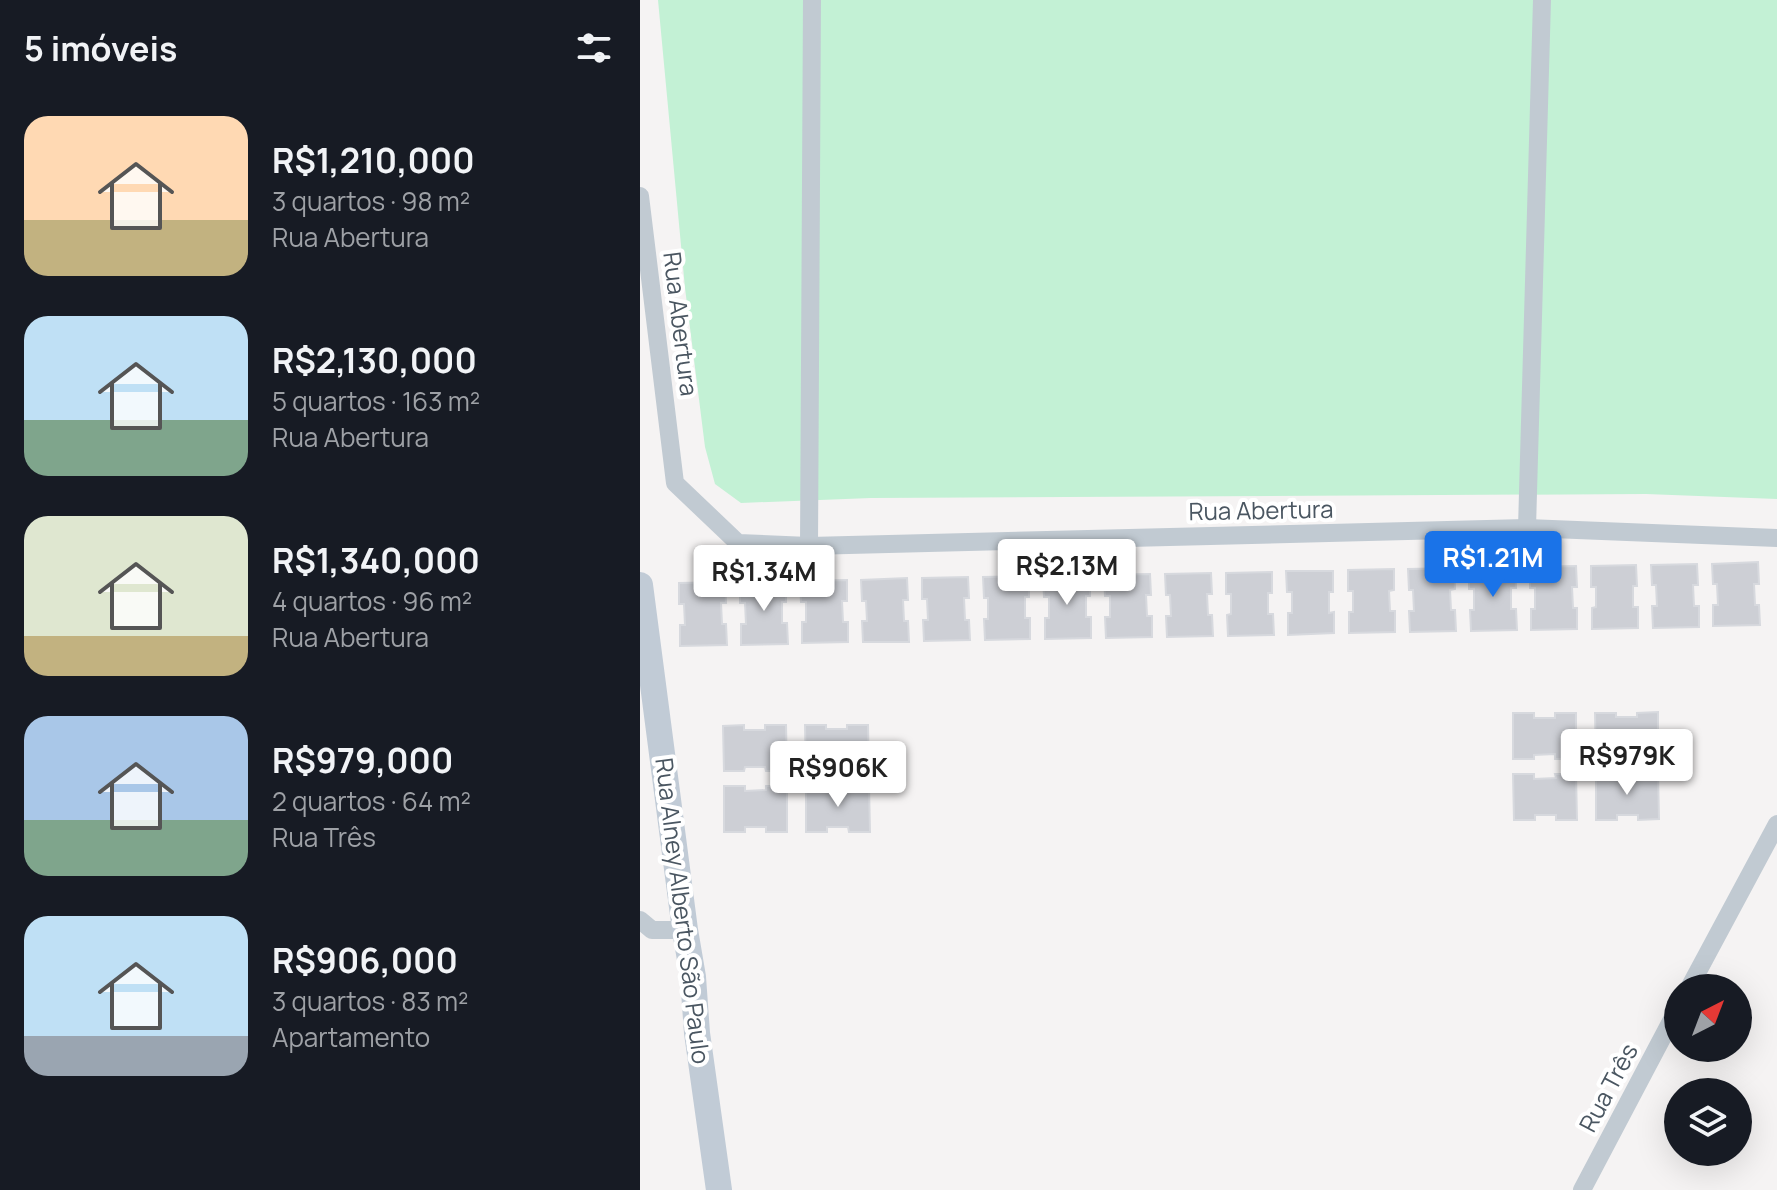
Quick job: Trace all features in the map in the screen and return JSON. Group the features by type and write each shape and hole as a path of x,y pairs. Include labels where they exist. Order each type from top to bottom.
{"street":[{"path":"809,546 812,0"},
{"path":"1527,528 1542,0"},
{"name":"Rua Abertura","path":"640,196 675,483 738,543 809,546 1527,528 1777,538"},
{"name":"Rua Alney Alberto São Paulo","path":"640,585 719,1190"},
{"path":"1697,974 1777,824"},
{"path":"640,920 652,930 685,930"},
{"name":"Rua Três","path":"1582,1190 1664,1035"}],"green space":[{"path":"658,0 1777,0 1777,499 1646,494 871,498 741,503 715,484 705,447 685,288"}],"building":[{"path":"1758,562 1759,584 1754,584 1760,625 1713,626 1713,605 1718,605 1712,564"},
{"path":"1697,564 1698,585 1693,585 1694,606 1699,606 1699,627 1653,628 1652,606 1657,606 1651,565"},
{"path":"1636,565 1637,586 1633,586 1633,607 1638,607 1638,628 1592,629 1596,587 1591,587 1591,566"},
{"path":"1576,566 1577,587 1572,587 1573,608 1577,608 1577,629 1531,630 1535,588 1530,588 1530,567"},
{"path":"1515,567 1516,588 1511,588 1511,609 1516,609 1517,630 1471,631 1470,610 1474,610 1474,589 1469,589 1469,568"},
{"path":"1454,568 1455,589 1450,590 1456,631 1410,632 1409,611 1414,611 1408,569"},
{"path":"1394,569 1394,590 1389,591 1390,611 1395,611 1395,632 1349,633 1353,591 1348,591 1348,570"},
{"path":"1286,571 1333,571 1329,613 1334,612 1334,633 1288,635 1292,592 1287,592"},
{"path":"1272,572 1268,614 1273,614 1274,635 1228,636 1227,615 1231,614 1231,594 1226,594 1226,573"},
{"path":"1211,573 1212,594 1207,594 1213,636 1167,637 1166,616 1171,616 1165,574"},
{"path":"1150,574 1151,595 1146,595 1147,616 1152,616 1152,637 1106,638 1105,617 1110,617 1110,596 1105,596 1104,575"},
{"path":"1090,575 1086,617 1091,617 1091,638 1045,639 1049,597 1044,597 1043,576"},
{"path":"1029,576 1025,618 1030,618 1030,639 985,640 984,619 988,619 988,598 984,598 983,577"},
{"path":"968,577 969,598 964,598 970,640 924,641 923,620 928,620 927,599 922,599 922,578"},
{"path":"907,578 908,600 903,600 909,642 863,642 862,621 867,621 861,580"},
{"path":"847,580 847,601 842,601 843,622 848,622 848,642 802,643 806,602 801,602 800,581"},
{"path":"786,581 782,623 787,623 788,644 741,645 741,624 746,624 745,603 740,603 740,582"},
{"path":"725,582 726,603 721,603 727,645 680,646 680,625 685,625 684,604 679,604 679,583"},
{"path":"1658,712 1658,759 1637,759 1637,754 1616,754 1616,759 1596,759 1595,713 1637,717 1637,713"},
{"path":"1513,713 1534,713 1534,718 1555,718 1555,713 1576,713 1576,759 1555,759 1555,754 1534,755 1534,759 1513,759"},
{"path":"744,725 744,730 765,730 765,725 786,725 787,771 745,767 744,771 724,771 723,726"},
{"path":"805,725 847,729 847,725 868,725 869,771 848,771 848,766 827,767 827,771 806,771"},
{"path":"1637,773 1658,773 1659,819 1638,820 1638,815 1617,815 1617,820 1596,820 1596,774 1637,778"},
{"path":"1513,774 1534,774 1534,779 1556,778 1555,774 1576,774 1577,820 1556,820 1556,815 1535,815 1535,820 1514,820"},
{"path":"869,785 870,832 849,832 848,827 827,827 827,832 806,832 806,786 848,790 848,786"},
{"path":"724,786 745,786 745,791 766,790 766,786 787,786 787,832 766,832 766,827 745,827 745,832 724,832"}]}
